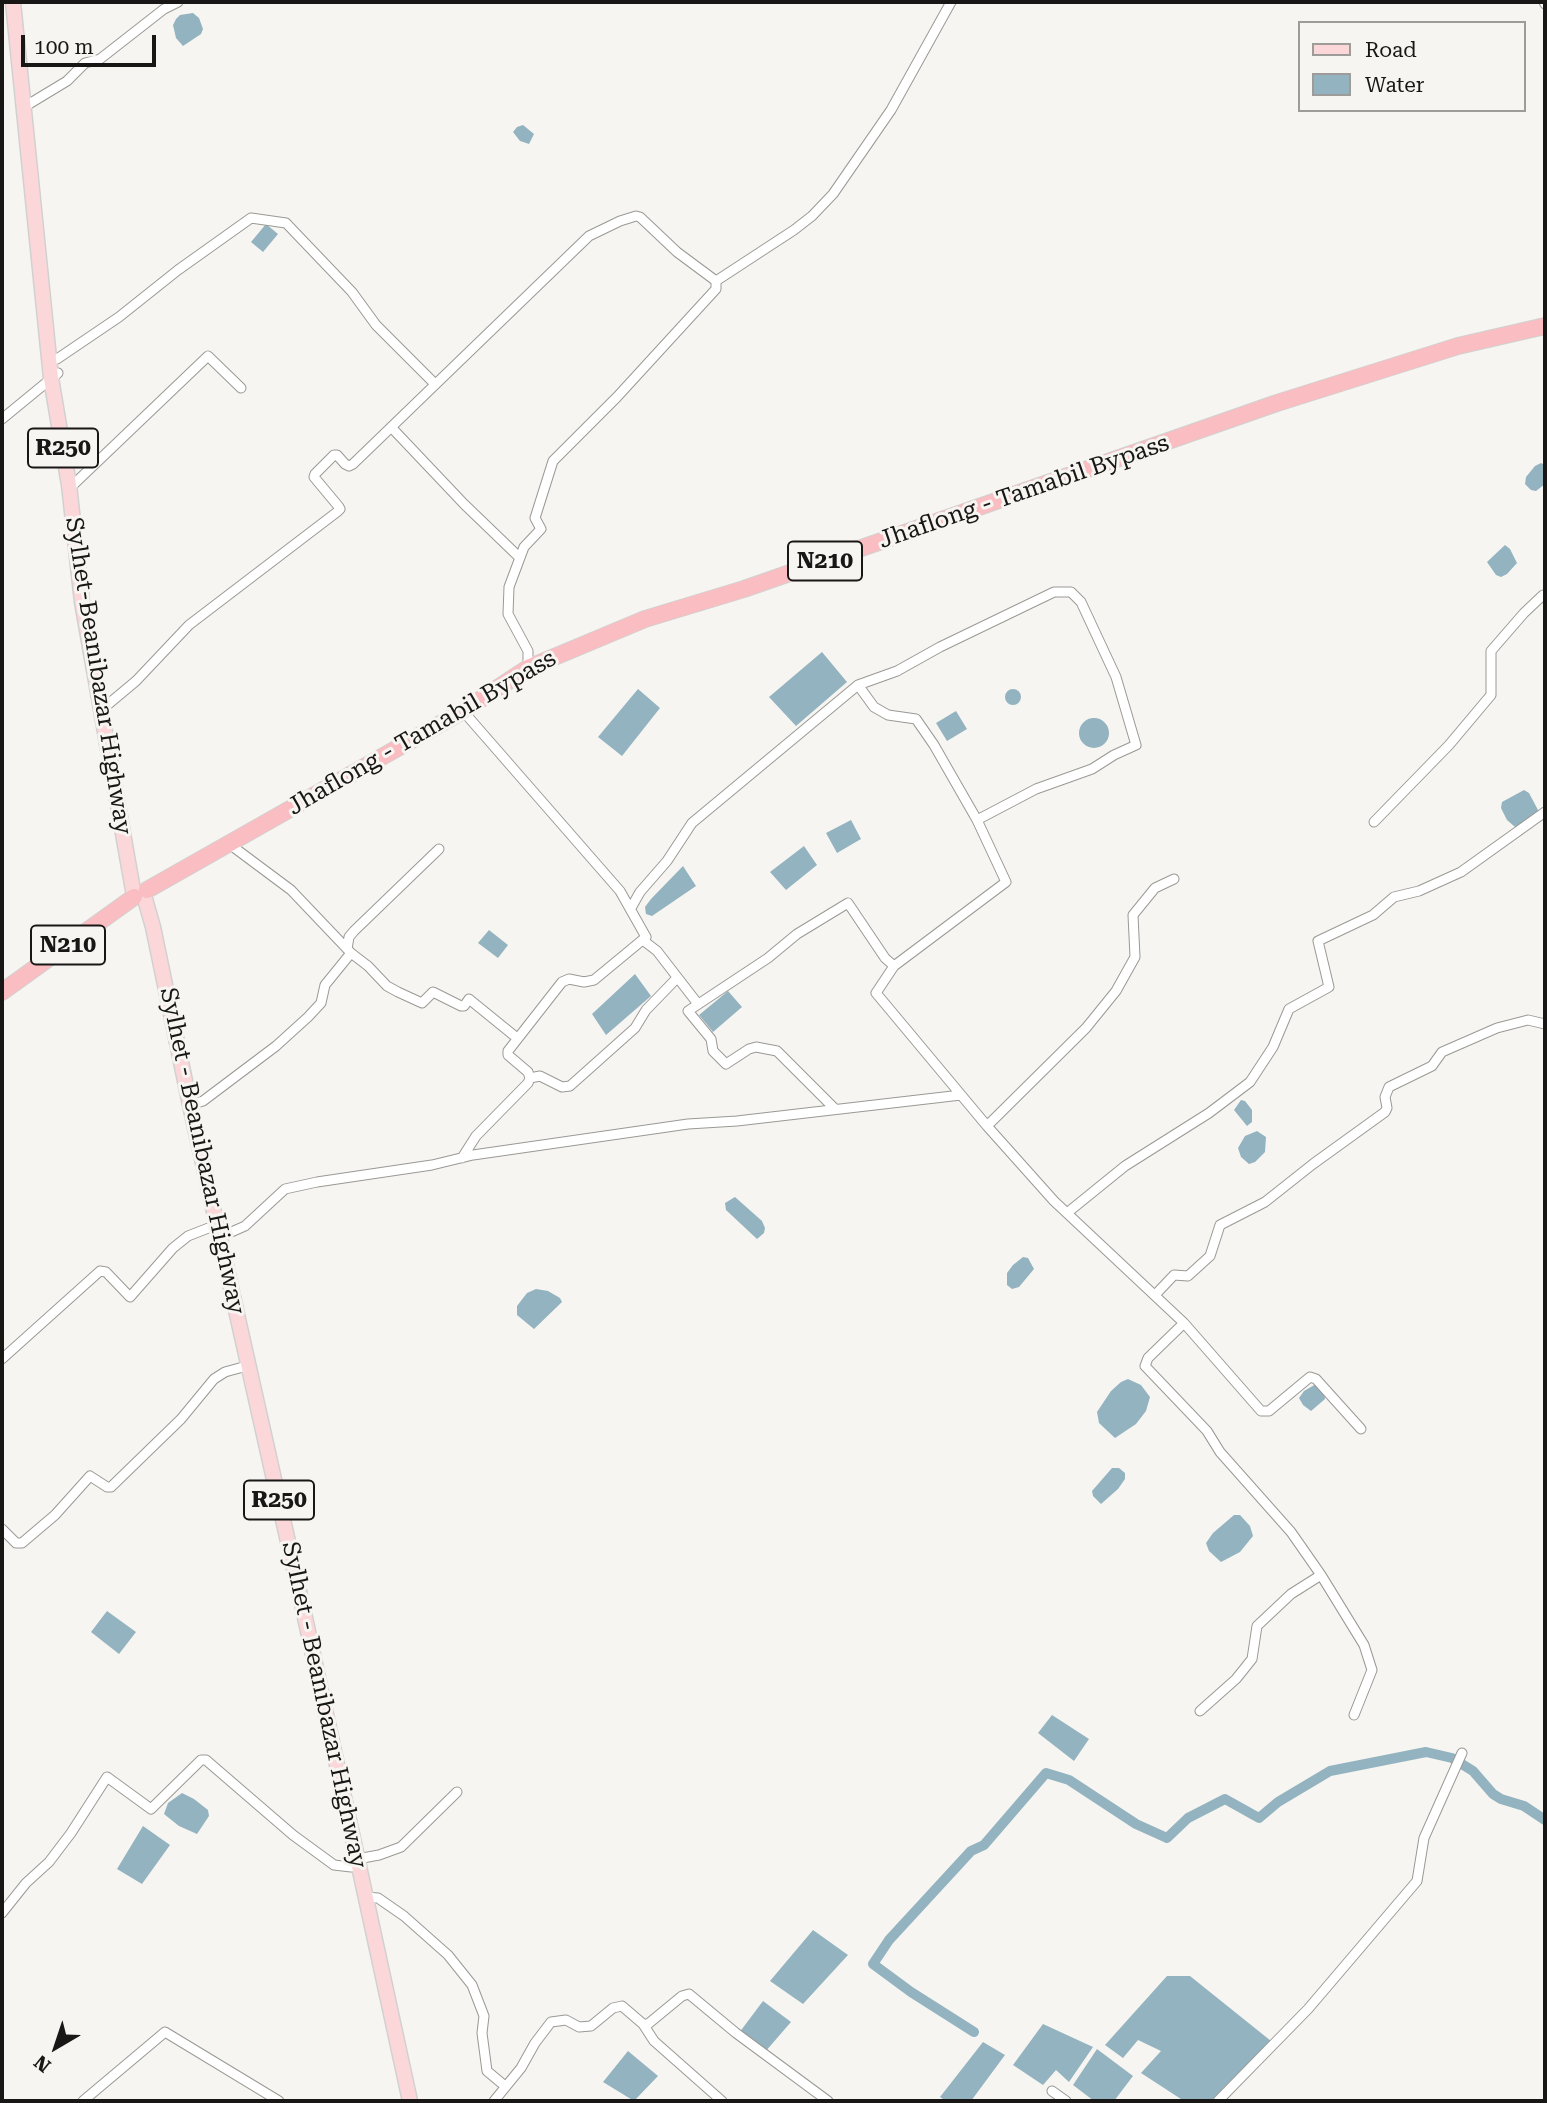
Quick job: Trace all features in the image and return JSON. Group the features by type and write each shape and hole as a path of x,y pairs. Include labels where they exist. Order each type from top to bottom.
{"highway":[{"name":"Jhaflong - Tamabil Bypass","path":"2,992 140,894 463,712 527,668 645,620 744,589 1278,403 1458,345 1545,326"}],"main road":[{"name":"Sylhet-Beanibazar Highway","path":"16,2 29,104 55,370 74,484 87,600 140,894"},
{"name":"Sylhet-Beanibazar Highway","path":"16,2 82,602 140,894"},
{"name":"Sylhet - Beanibazar Highway","path":"140,894 153,927 243,1367 354,1863 366,1897 410,2101"},
{"name":"Sylhet - Beanibazar Highway","path":"140,894 354,1863 403,2101"}],"street":[{"path":"29,104 67,81 85,62 100,60 164,9 178,2"},
{"path":"716,281 794,230 833,194 891,110 951,2"},
{"path":"106,706 136,681 189,625 337,512 340,509 314,477 315,474 334,455 349,466 353,464 584,239 620,221 640,217 677,252 716,281"},
{"path":"2,419 55,370 119,317 178,270 251,218 286,223 352,292 376,324 435,384"},
{"path":"527,668 528,651 508,614 509,587 524,547 541,529 534,518 553,461 617,397 716,289 716,281"},
{"path":"74,484 208,356 241,388"},
{"path":"391,427 519,557"},
{"path":"631,908 692,823 858,685 897,671 982,626 1054,593 1071,592 1081,602 1116,677 1136,745 1091,769 1036,789 976,820"},
{"path":"1374,822 1449,745 1490,695 1491,651 1524,613 1543,595 1545,597"},
{"path":"858,685 874,707 888,715 916,719 948,768 1006,882 894,966 876,993 987,1126 1067,1213 1184,1323 1261,1411 1269,1411 1310,1377 1316,1379 1361,1429"},
{"path":"462,1158 476,1136 528,1083 528,1072 508,1055 509,1048 562,982 569,979 594,981 646,937 644,929 620,891 463,712"},
{"path":"1067,1213 1125,1166 1209,1113 1250,1082 1273,1047 1289,1009 1329,987 1318,941 1373,915 1394,897 1419,891 1461,872 1545,812"},
{"path":"228,843 291,890 349,951 387,986 422,1003 433,992 461,1006 469,999 517,1038"},
{"path":"190,1105 203,1101 276,1046 308,1017 321,1003 325,985 349,951 349,937 439,849"},
{"path":"987,1126 1086,1028 1115,991 1135,957 1133,915 1155,888 1174,879"},
{"path":"835,1109 777,1051 756,1047 726,1064 713,1051 712,1038 688,1011 768,958 797,934 848,903 885,958 894,966"},
{"path":"644,941 657,951 698,1004"},
{"path":"530,1078 540,1076 562,1087 570,1086 635,1028 646,1010 677,978"},
{"path":"1156,1295 1174,1275 1188,1276 1210,1256 1220,1225 1265,1202 1385,1112 1385,1097 1389,1087 1432,1066 1442,1052 1497,1028 1528,1020 1545,1024"},
{"path":"2,1359 100,1271 106,1272 130,1297 173,1248 188,1236 236,1232 285,1189 462,1158 688,1124 961,1095"},
{"path":"1184,1323 1148,1358 1145,1362 1147,1369 1207,1431 1220,1452 1291,1532 1364,1645 1371,1670 1354,1715"},
{"path":"2,1529 16,1543 22,1544 55,1515 90,1476 107,1488 111,1487 181,1419 214,1379 225,1372 243,1367"},
{"path":"1200,1711 1236,1679 1252,1659 1257,1626 1292,1594 1321,1575"},
{"path":"1218,2101 1308,2008 1417,1881 1424,1838 1462,1753"},
{"path":"2,1913 26,1883 49,1862 107,1777 151,1809 201,1760 206,1760 293,1835 334,1865 354,1863 401,1847 457,1792"},
{"path":"366,1897 378,1898 404,1916 448,1955 472,1985 484,2016 482,2033 487,2071 505,2086"},
{"path":"643,2024 649,2024 681,1996 690,1994 736,2034 828,2101"},
{"path":"494,2101 521,2068 551,2022 566,2020 579,2027 590,2026 613,2008 622,2006 643,2024 654,2041 722,2101"},
{"path":"83,2101 165,2032 279,2101"},
{"path":"1052,2091 1066,2101"}],"water":[{"path":"193,13 199,18 203,29 201,34 183,46 176,38 173,25 180,15"},
{"path":"523,125 534,134 529,144 520,141 513,132"},
{"path":"266,224 278,234 263,252 251,242"},
{"path":"1541,463 1545,465 1545,484 1536,491 1531,490 1525,484 1526,477"},
{"path":"1505,545 1517,563 1501,577 1496,575 1487,562"},
{"path":"822,652 847,682 796,726 769,697"},
{"path":"638,689 660,708 622,756 598,737"},
{"path":"1010,689 1016,689 1021,697 1019,703 1010,705 1005,700 1005,694"},
{"path":"956,711 967,729 947,741 936,723"},
{"path":"1094,718 1100,719 1108,727 1108,739 1100,747 1094,748 1088,747 1080,739 1079,733 1080,727 1088,719"},
{"path":"1524,790 1529,793 1538,810 1515,827 1507,820 1501,808 1502,802"},
{"path":"851,820 861,839 837,853 826,833"},
{"path":"804,846 817,865 786,890 770,872"},
{"path":"683,866 696,886 652,916 646,914 645,907 651,899"},
{"path":"489,930 508,945 498,958 478,943"},
{"path":"635,974 651,996 606,1035 592,1014"},
{"path":"728,991 742,1007 713,1032 699,1015"},
{"path":"1241,1100 1252,1110 1252,1122 1247,1126 1234,1110"},
{"path":"1257,1131 1266,1137 1265,1152 1249,1164 1241,1157 1238,1148 1245,1136"},
{"path":"735,1197 762,1221 764,1233 757,1239 726,1210 725,1203"},
{"path":"1023,1257 1028,1258 1034,1269 1019,1287 1012,1289 1007,1285 1007,1273"},
{"path":"536,1289 548,1291 562,1302 534,1329 517,1315 517,1306 527,1293"},
{"path":"1128,1379 1141,1385 1150,1397 1146,1411 1136,1424 1115,1438 1099,1423 1097,1412 1111,1391"},
{"path":"1316,1384 1324,1393 1325,1399 1311,1411 1299,1398 1304,1391"},
{"path":"1112,1468 1119,1468 1125,1473 1125,1479 1101,1504 1092,1491"},
{"path":"1234,1515 1240,1515 1250,1526 1253,1536 1240,1552 1221,1562 1209,1551 1206,1543 1213,1533"},
{"path":"107,1611 136,1632 119,1654 91,1632"},
{"path":"1052,1715 1089,1739 1074,1761 1038,1733"},
{"path":"182,1793 208,1810 209,1816 197,1834 179,1826 164,1814 168,1803"},
{"path":"143,1826 170,1845 142,1884 117,1869"},
{"path":"813,1930 848,1955 803,2004 770,1981"},
{"path":"1167,1976 1190,1976 1271,2041 1213,2101 1184,2101 1141,2073 1161,2051 1138,2040 1123,2058 1105,2045"},
{"path":"763,2001 791,2022 765,2052 739,2033"},
{"path":"1043,2024 1093,2047 1069,2082 1056,2070 1043,2085 1013,2065"},
{"path":"983,2042 1005,2055 971,2101 946,2101 940,2097"},
{"path":"1097,2049 1133,2076 1114,2101 1094,2101 1073,2085"},
{"path":"628,2051 658,2076 634,2101 603,2082"}],"waterway":[{"path":"974,2032 873,1964 889,1940 971,1851 984,1845 1046,1773 1069,1780 1136,1824 1167,1838 1188,1818 1225,1799 1259,1818 1278,1802 1330,1771 1426,1752 1452,1758 1473,1771 1493,1794 1524,1806 1545,1820"}]}
